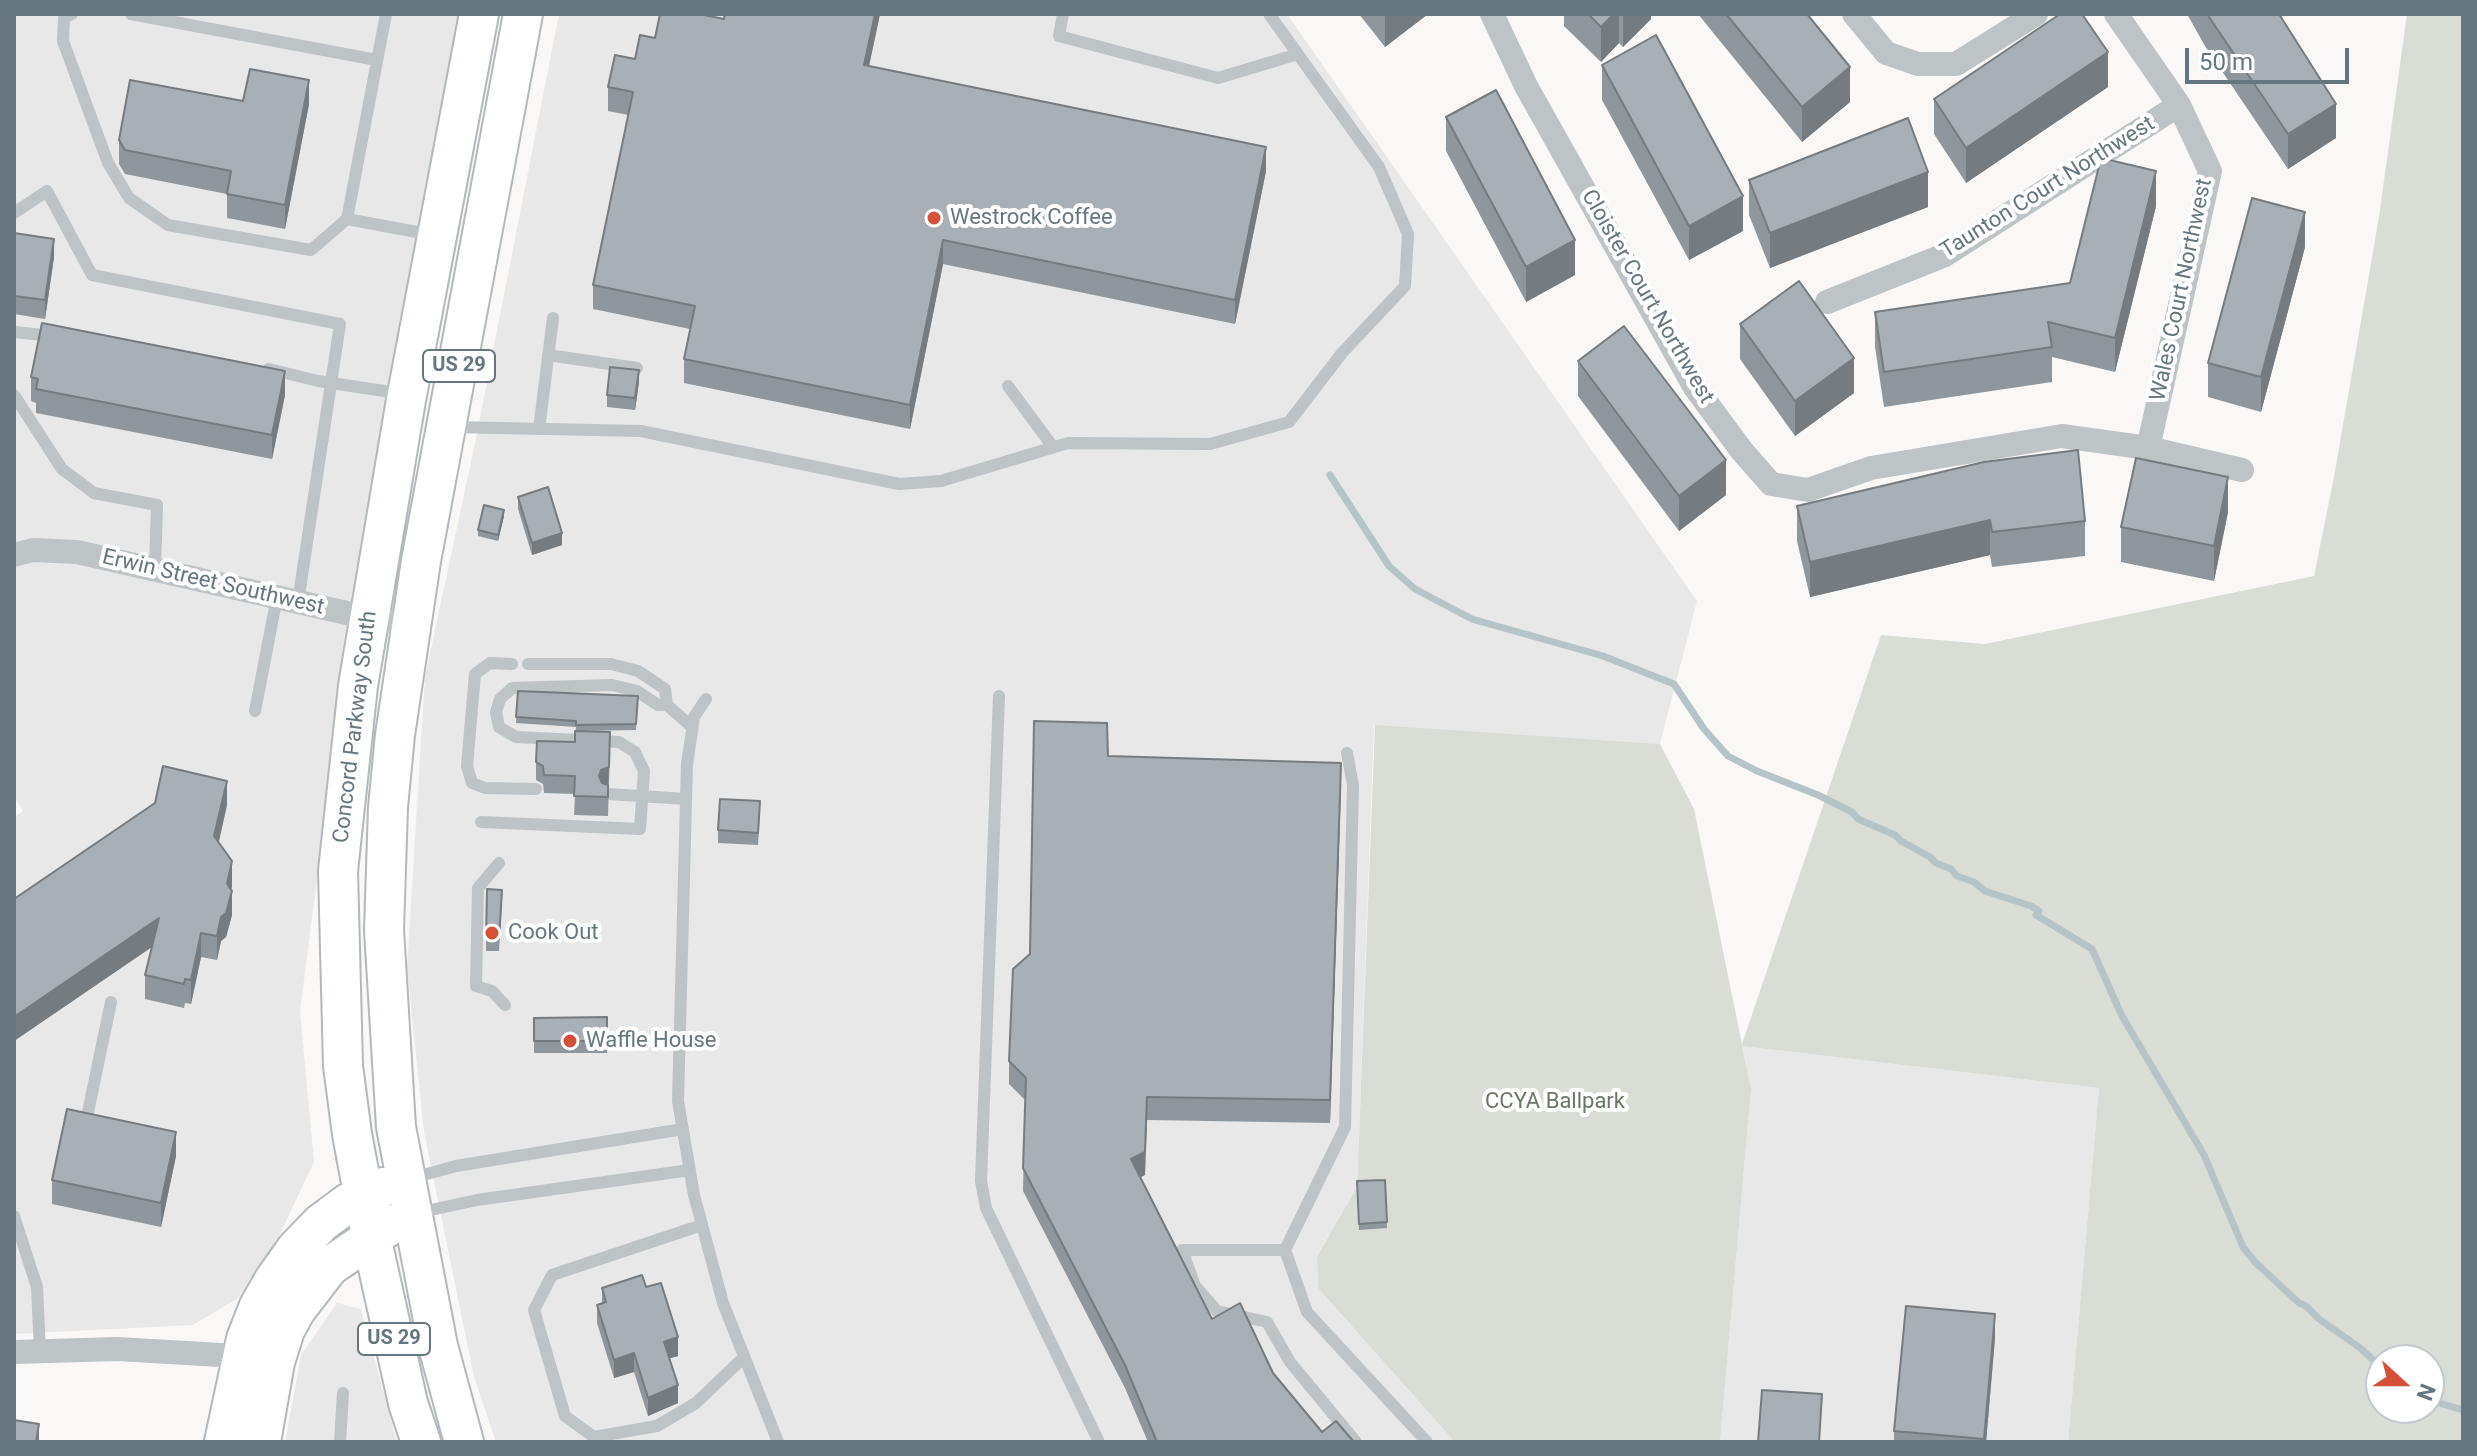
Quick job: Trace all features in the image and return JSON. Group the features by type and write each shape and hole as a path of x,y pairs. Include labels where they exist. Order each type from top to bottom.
{"main road":[{"name":"Concord Parkway South","path":"421,1442 408,1403 371,1236 343,1066 338,871 358,686 369,618 478,14"},
{"name":"Concord Parkway South","path":"464,1442 438,1346 396,1127 384,930 395,735 421,561 523,14"},
{"path":"261,1442 259,1306 285,1263 321,1223 363,1196 409,1198"},
{"path":"224,1442 258,1359 285,1330 313,1285 330,1266 371,1236 409,1198"}],"street":[{"name":"Cloister Court Northwest","path":"1492,14 1526,86 1694,386 1771,484 1808,490 1871,468 2062,436 2148,448 2242,470"},
{"path":"1854,14 1886,53 1918,64 1956,64 2036,14"},
{"name":"Wales Court Northwest","path":"2116,14 2179,105 2210,171 2148,448"},
{"name":"Taunton Court Northwest","path":"1827,302 1945,255 2179,105"},
{"name":"Erwin Street Southwest","path":"14,555 33,550 77,552 412,625"},
{"path":"14,1352 117,1349 258,1359"}],"lane":[{"path":"72,14 64,18 63,41 108,163 129,198 168,225 311,250 347,219 386,14"},
{"path":"131,14 377,60"},
{"path":"1063,14 1059,36 1218,78 1298,54"},
{"path":"448,427 641,431 899,484 941,481 1068,443 1210,444 1289,422 1342,353 1405,286 1408,234 1379,167 1269,14"},
{"path":"14,213 47,191 92,275 340,324 287,599 255,711"},
{"path":"347,219 437,236"},
{"path":"539,429 553,318"},
{"path":"14,332 67,337"},
{"path":"548,355 637,368"},
{"path":"259,367 407,394"},
{"path":"1008,386 1053,447"},
{"path":"14,395 62,469 94,493 157,505 155,569"},
{"path":"512,664 490,663 475,674 467,766 472,783 485,788 536,789"},
{"path":"528,664 611,664 638,671 665,689 667,705"},
{"path":"481,822 640,829 644,771 635,752 619,742 516,737 499,727 496,712 500,699 512,688 612,685 637,691 658,705 667,705 692,727"},
{"path":"999,696 981,1181 986,1208 1099,1442"},
{"path":"706,699 694,717 686,799 678,1101 702,1225 723,1303 778,1442"},
{"path":"1347,753 1353,785 1345,1127 1285,1250 1307,1312 1427,1442"},
{"path":"608,794 686,799"},
{"path":"499,863 478,888 476,986 492,991 505,1005"},
{"path":"88,1112 111,1002"},
{"path":"409,1198 456,1166 683,1129"},
{"path":"409,1198 477,1200 690,1170"},
{"path":"14,1216 37,1287 40,1351"},
{"path":"702,1225 552,1275 534,1310 565,1416 594,1437 657,1426 696,1403 744,1357"},
{"path":"1285,1250 1182,1250 1195,1286 1217,1311 1267,1322 1290,1362 1356,1442"},
{"path":"340,1442 343,1393"}],"shaded area":[{"path":"15,14 463,14 334,748 300,1011 314,1162 277,1240 238,1298 193,1325 14,1334 14,817 23,811 14,796"},
{"path":"559,14 1287,14 1697,601 1660,744 1374,726 1357,1187 1317,1255 1318,1288 1455,1442 496,1442 474,1377 424,1132 407,968 425,677 475,443"},
{"path":"1742,1046 2099,1088 2068,1442 1720,1442 1751,1089"},
{"path":"337,1303 361,1309 397,1442 285,1442 301,1355"}],"green space":[{"name":"CCYA Ballpark","path":"2407,14 2463,14 2463,1442 2068,1442 2099,1088 1742,1046 1751,1089 1720,1442 1455,1442 1318,1288 1317,1256 1357,1187 1375,725 1660,744 1694,809 1742,1044 1881,635 1985,644 2314,576 2379,217"}],"building":[{"name":"Westrock Coffee","path":"660,14 699,14 724,19 725,14 875,14 864,65 1266,147 1235,300 943,240 910,405 684,359 695,306 593,285 633,92 608,87 615,55 635,59 640,35 655,38"},
{"path":"1588,14 1614,14 1601,27"},
{"path":"1726,14 1807,14 1850,67 1802,107"},
{"path":"2060,14 2082,14 2108,52 1966,148 1934,99"},
{"path":"2207,14 2279,14 2336,104 2288,134"},
{"path":"1656,35 1743,196 1689,226 1602,65"},
{"path":"250,69 309,80 285,205 227,194 231,171 125,150 119,140 130,80 243,101"},
{"path":"1496,90 1575,240 1526,267 1446,117"},
{"path":"1908,118 1928,172 1770,233 1749,180"},
{"path":"2101,158 2156,171 2115,338 2048,322 2052,347 1884,372 1875,312 2070,283"},
{"path":"2252,198 2305,212 2261,377 2208,363"},
{"path":"14,233 54,239 45,300 14,296"},
{"path":"1799,281 1854,358 1795,401 1740,324"},
{"path":"42,323 285,371 272,435 36,389 38,379 31,377"},
{"path":"1624,326 1726,460 1679,496 1578,361"},
{"path":"610,367 639,370 635,398 607,395"},
{"path":"2078,450 2085,521 1992,532 1990,520 1810,562 1797,506 1984,462"},
{"path":"2136,458 2228,477 2214,546 2121,527"},
{"path":"548,487 562,533 532,543 518,497"},
{"path":"484,505 504,510 498,535 478,530"},
{"path":"518,691 638,696 636,724 576,725 576,721 516,717"},
{"path":"1034,721 1107,723 1108,756 1341,763 1330,1100 1147,1097 1145,1152 1131,1159 1212,1319 1240,1303 1273,1373 1322,1432 1336,1421 1354,1442 1157,1442 1125,1365 1023,1168 1026,1078 1009,1061 1013,969 1030,954"},
{"path":"575,731 610,732 609,767 601,770 599,776 602,783 608,785 608,797 574,796 575,776 544,775 543,766 536,762 537,741 575,742"},
{"path":"163,766 227,781 214,836 232,861 227,884 232,891 217,936 201,933 191,980 185,979 184,984 145,975 159,918 14,1017 14,899 155,803"},
{"path":"720,799 760,801 758,833 718,830"},
{"path":"487,889 502,890 499,939 486,938"},
{"path":"607,1017 607,1041 534,1041 534,1018"},
{"path":"67,1109 176,1132 161,1203 52,1180"},
{"path":"1385,1180 1387,1222 1359,1224 1357,1181"},
{"path":"642,1275 646,1287 661,1283 678,1337 664,1342 678,1385 648,1398 634,1353 614,1360 597,1305 606,1302 602,1288"},
{"path":"1906,1306 1995,1314 1984,1439 1894,1431"},
{"path":"1762,1390 1822,1394 1819,1442 1758,1442"},
{"path":"14,1420 39,1424 36,1442 14,1442"}],"waterway":[{"path":"1330,475 1389,566 1415,589 1472,619 1603,656 1674,684 1704,729 1728,756 1852,812 1858,819 1895,835 1985,891 2031,906 2039,911 2036,915 2092,949 2122,1016 2204,1155 2243,1247 2299,1303 2365,1352"},
{"path":"2445,1405 2463,1410"}],"place":[{"name":"Westrock Coffee","path":"934,218"},
{"name":"Cook Out","path":"492,933"},
{"name":"Waffle House","path":"570,1041"}]}
